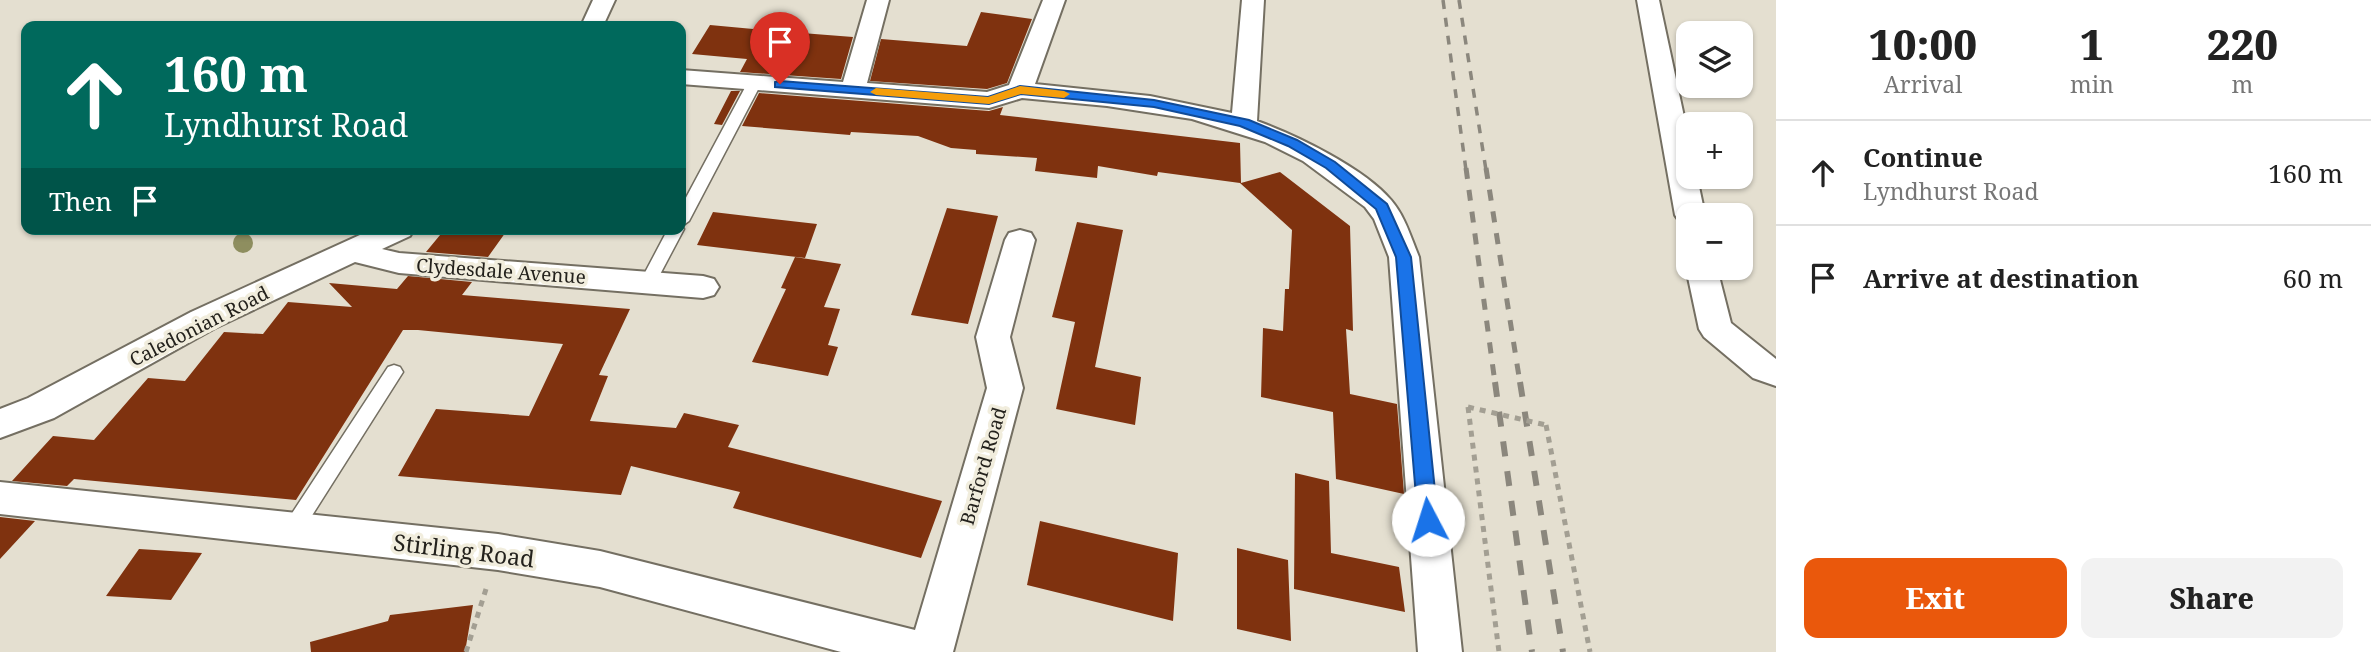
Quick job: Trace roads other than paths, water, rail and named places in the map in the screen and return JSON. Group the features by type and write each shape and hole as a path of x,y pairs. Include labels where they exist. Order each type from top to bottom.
{"street":[{"path":"594,21 604,0"},
{"path":"853,90 878,0"},
{"path":"1020,90 1054,0"},
{"path":"1244,123 1253,0"},
{"path":"1648,0 1688,203"},
{"path":"686,77 989,100 1020,90 1154,104 1244,123 1292,143 1331,165 1382,207 1404,257 1440,652"},
{"name":"Caledonian Road","path":"0,424 41,408 203,320 356,252 388,235"},
{"name":"Barford Road","path":"907,650 1005,388 993,337 1020,240"},
{"name":"Clydesdale Avenue","path":"356,252 399,263 703,287"},
{"path":"1705,280 1716,329 1765,369 1776,373"},
{"name":"Stirling Road","path":"0,498 498,552 600,569 907,650"}],"lane":[{"path":"686,211 755,82"},
{"path":"648,282 673,235"},
{"path":"292,530 394,372"}],"railway":[{"path":"1443,0 1466,170"},
{"path":"1459,0 1486,170"},
{"path":"1466,168 1495,383"},
{"path":"1486,168 1520,383"},
{"path":"1495,382 1532,652"},
{"path":"1520,382 1563,652"}]}
